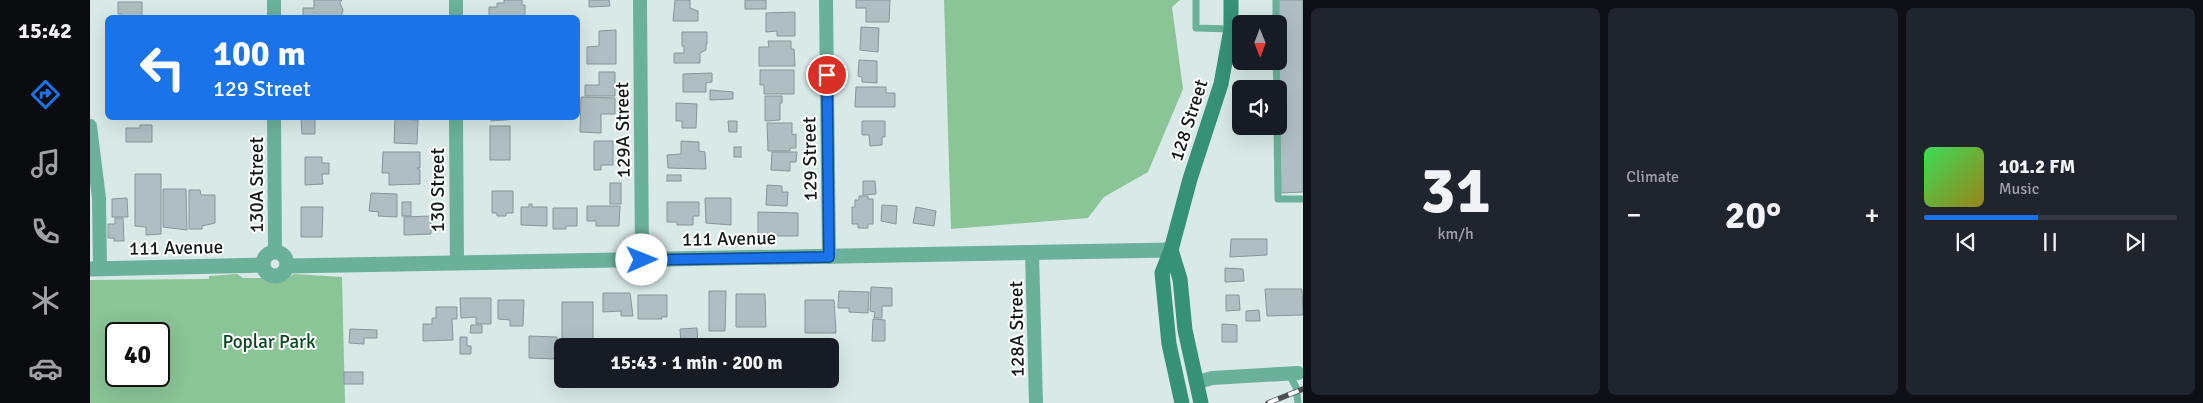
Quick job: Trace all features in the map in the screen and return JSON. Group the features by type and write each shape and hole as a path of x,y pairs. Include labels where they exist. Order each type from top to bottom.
{"main road":[{"name":"128 Street","path":"1180,402 1168,344 1162,272 1171,250 1190,179 1221,84 1231,29 1231,0"},
{"path":"1171,250 1180,279 1185,330 1198,382 1201,403"}],"street":[{"path":"274,0 274,15"},
{"path":"456,0 456,15"},
{"name":"129A Street","path":"640,0 642,260"},
{"name":"129 Street","path":"826,0 829,257"},
{"name":"130A Street","path":"274,120 275,252"},
{"name":"130 Street","path":"456,120 456,263"},
{"path":"90,126 99,198 95,269"},
{"name":"111 Avenue","path":"287,266 1171,250"},
{"path":"275,252 283,255 287,266 283,273 276,276 266,272 262,265 264,257 275,252"},
{"name":"128A Street","path":"1032,253 1036,403"},
{"name":"111 Avenue","path":"95,269 262,265"},
{"path":"1198,382 1212,378 1294,374"}],"lane":[{"path":"1196,0 1196,28 1231,29"},
{"path":"1276,0 1276,15"},
{"path":"1277,135 1278,199 1303,199"},
{"path":"1294,374 1298,403"}],"green space":[{"path":"944,0 1180,0 1172,7 1183,89 1148,172 1104,197 1088,218 951,229"},
{"name":"Poplar Park","path":"237,274 243,278 287,278 294,274 342,277 345,403 90,403 90,280 209,279 209,276"}],"building":[{"path":"314,0 342,0 340,3 343,10 342,15 303,15 303,8 314,8"},
{"path":"504,0 522,0 522,5 525,5 525,15 489,15 489,7 497,7 497,3 504,3"},
{"path":"589,0 609,0 610,6 589,7"},
{"path":"675,0 690,0 690,8 698,11 698,21 673,21"},
{"path":"745,0 766,0 766,9 745,9"},
{"path":"856,0 890,0 889,22 866,22 866,8 856,8"},
{"path":"1277,0 1303,0 1303,192 1281,193 1280,135 1287,135 1287,80 1279,80 1278,70 1288,70 1288,15 1277,15"},
{"path":"118,2 142,2 142,15 118,14"},
{"path":"795,12 795,36 777,36 777,31 766,32 766,13"},
{"path":"861,27 879,28 878,52 860,50"},
{"path":"616,30 616,64 587,64 587,47 599,46 599,31"},
{"path":"682,32 707,32 706,50 700,53 700,63 674,63 674,53 684,53"},
{"path":"768,41 791,41 791,49 794,49 795,66 759,66 759,47 769,47"},
{"path":"859,60 877,61 877,83 862,82 862,77 858,76"},
{"path":"760,70 794,70 794,94 764,94 764,85 760,85"},
{"path":"599,72 615,72 615,96 585,96 585,85 599,85"},
{"path":"712,73 712,82 706,83 706,92 683,92 683,74"},
{"path":"856,87 886,87 886,93 895,93 895,107 855,107"},
{"path":"710,90 733,92 733,99 710,100"},
{"path":"765,96 782,96 780,120 765,121"},
{"path":"581,97 615,98 615,114 601,114 601,133 580,132"},
{"path":"676,103 697,104 696,128 682,128 682,121 676,121"},
{"path":"301,120 315,120 315,134 302,134"},
{"path":"395,120 418,120 417,144 394,143"},
{"path":"728,121 737,121 737,132 729,132"},
{"path":"862,121 885,121 885,137 882,137 882,145 870,146 869,135 862,135"},
{"path":"767,123 792,123 792,135 796,134 796,148 790,148 790,151 768,151"},
{"path":"140,125 152,125 152,142 126,142 126,128 140,128"},
{"path":"490,126 510,126 510,160 490,160"},
{"path":"594,141 613,141 613,165 601,165 601,170 594,170"},
{"path":"681,141 699,142 699,151 705,152 706,169 668,168 667,155 681,154"},
{"path":"734,147 741,147 741,157 734,157"},
{"path":"383,152 420,152 420,168 417,168 420,170 420,184 389,185 389,173 382,173"},
{"path":"772,152 797,152 796,162 790,162 790,171 771,170"},
{"path":"305,157 322,157 322,163 329,163 329,174 322,174 323,184 305,185"},
{"path":"135,174 161,174 161,234 146,235 146,227 135,226"},
{"path":"667,175 681,175 681,181 667,181"},
{"path":"863,181 875,181 876,194 863,195"},
{"path":"610,183 621,183 621,204 610,204"},
{"path":"767,185 782,186 782,192 788,192 787,206 766,205"},
{"path":"163,189 186,189 187,230 163,227"},
{"path":"189,190 200,190 201,195 215,195 215,223 202,226 202,229 189,229"},
{"path":"492,191 513,191 513,213 506,213 506,216 497,216 497,213 492,213"},
{"path":"371,193 397,194 397,217 378,216 379,212 369,211"},
{"path":"859,196 868,196 868,199 873,199 873,224 868,224 868,228 858,228 858,224 852,224 852,207 855,207 855,200 859,200"},
{"path":"127,198 128,217 112,217 112,199"},
{"path":"705,198 731,198 731,225 706,223"},
{"path":"402,202 411,202 411,216 402,216"},
{"path":"667,202 699,202 699,216 693,216 693,225 677,225 677,222 667,222"},
{"path":"529,204 532,204 532,207 547,207 547,226 521,225 521,207 529,207"},
{"path":"882,205 897,206 896,224 881,221"},
{"path":"587,206 620,206 619,226 596,226 596,221 587,221"},
{"path":"301,207 323,207 322,237 301,237"},
{"path":"916,207 936,211 934,226 913,223"},
{"path":"553,208 577,208 577,226 566,226 566,229 553,229"},
{"path":"758,212 798,213 798,236 758,236"},
{"path":"431,216 431,234 404,235 404,217"},
{"path":"115,218 123,218 124,241 114,241 114,238 108,238 108,224 115,224"},
{"path":"1231,239 1267,239 1267,255 1230,257"},
{"path":"1225,268 1243,269 1244,281 1225,282"},
{"path":"871,287 892,288 892,306 882,306 882,318 874,318 875,312 870,311"},
{"path":"1265,289 1302,289 1303,315 1267,316"},
{"path":"709,291 726,291 725,331 709,331"},
{"path":"839,291 869,292 868,313 849,312 849,308 838,308"},
{"path":"603,293 630,293 633,316 621,316 621,311 603,312"},
{"path":"736,294 765,294 766,327 736,327"},
{"path":"638,295 667,295 667,317 661,317 662,319 638,319"},
{"path":"1226,295 1239,295 1240,310 1226,311"},
{"path":"460,298 491,298 491,324 476,324 476,317 461,318"},
{"path":"498,300 524,300 523,326 510,326 510,320 498,319"},
{"path":"805,300 834,300 836,333 805,333"},
{"path":"562,302 593,302 593,338 562,338"},
{"path":"436,307 457,307 457,319 452,319 453,340 423,341 423,324 432,324 432,318 436,318"},
{"path":"1259,310 1260,321 1246,321 1246,311"},
{"path":"873,319 885,320 885,341 872,341"},
{"path":"1222,324 1237,325 1237,342 1222,342"},
{"path":"471,325 482,325 482,333 470,333"},
{"path":"697,328 698,338 681,338 680,329"},
{"path":"350,329 377,330 377,338 364,338 364,344 349,343"},
{"path":"529,336 557,337 554,338 554,359 529,358"},
{"path":"460,337 467,337 467,346 471,346 471,354 460,354"},
{"path":"344,372 363,372 363,384 344,384"}],"railway":[{"path":"1268,403 1303,389"}],"route":[{"path":"642,260 829,257 827,75"}]}
